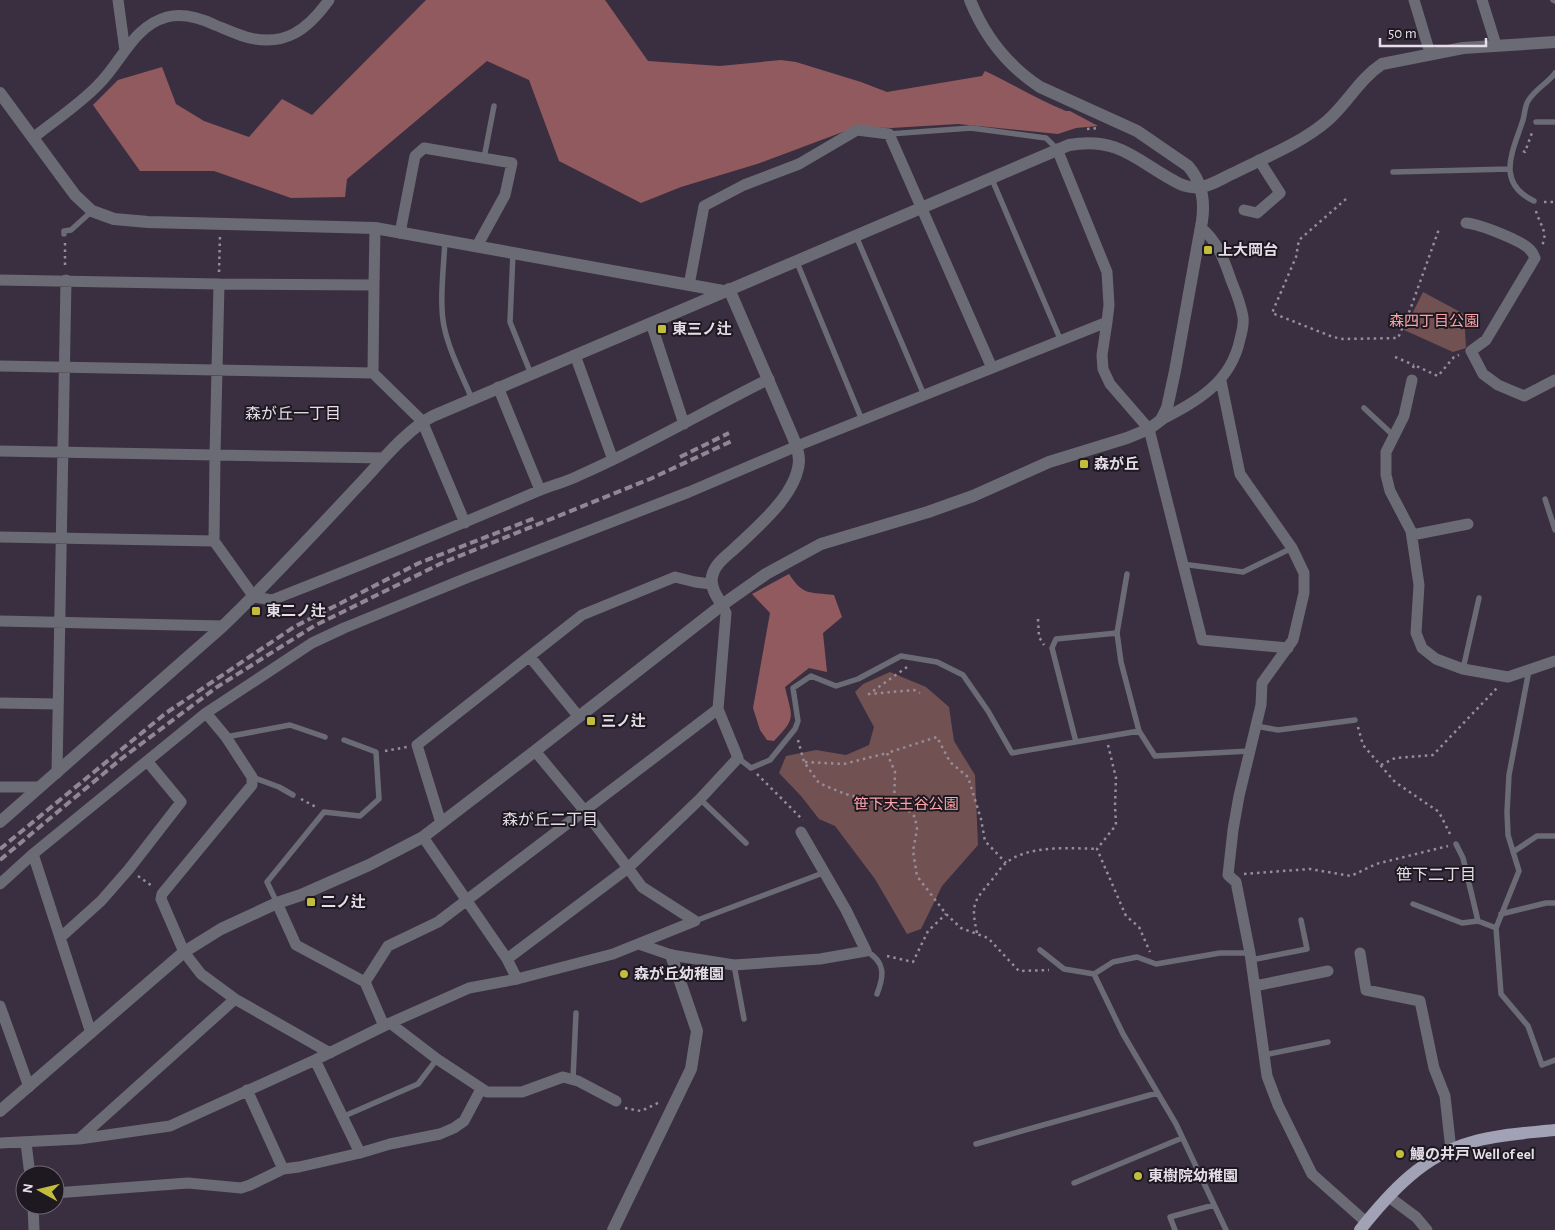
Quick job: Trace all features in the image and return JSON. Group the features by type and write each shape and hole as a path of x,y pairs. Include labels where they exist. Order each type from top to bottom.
{"main road":[{"path":"1363,1226 1404,1181 1428,1162 1450,1150 1471,1142 1492,1138 1555,1130"}],"street":[{"path":"118,0 125,51"},
{"path":"33,138 98,86 140,32 153,22 181,15 199,18 246,37 264,40 282,39 299,32 317,17 330,0"},
{"path":"970,0 990,38 1013,66 1027,78 1040,87 1137,132 1194,172 1204,207 1173,380 1167,408 1161,420"},
{"path":"1414,0 1430,53"},
{"path":"1482,0 1496,45"},
{"path":"0,822 224,626 254,597 384,458 422,421 1057,149 1084,142 1110,145 1119,148 1182,184 1200,188 1313,132 1329,119 1372,70 1382,64 1462,48 1555,42"},
{"path":"0,93 75,195 92,211 114,219 127,221 375,228 689,285 726,290"},
{"path":"689,285 704,206 744,185 799,164 857,130 889,134 992,368"},
{"path":"400,233 415,156 424,148 512,163 505,195 477,246"},
{"path":"1057,149 1107,272 1108,322 1102,355 1103,369 1110,384 1148,429 1202,640 1288,648"},
{"path":"1244,210 1257,213 1280,193 1259,160"},
{"path":"1466,223 1499,233 1513,240 1531,251 1535,258 1486,340 1466,352 1483,374 1498,385 1524,396 1555,380"},
{"path":"372,373 375,228"},
{"path":"0,1111 184,952 222,929 277,903 301,895 369,865 423,837 722,605 766,574 821,544 937,509 973,496 1049,462 1127,438 1148,429 1207,393 1221,381 1233,362 1238,351 1243,319 1235,289 1220,253 1211,238 1201,228"},
{"path":"0,280 374,285"},
{"path":"57,772 66,280"},
{"path":"219,284 214,541 254,597 272,600 465,523 540,490 579,476 658,439 717,405 769,379"},
{"path":"507,958 628,868 700,799 738,758 718,709 726,613 711,584 712,575 718,565 788,492 799,462 797,446 769,379 726,290"},
{"path":"0,884 33,854 206,713 312,644 344,628 469,577 689,492 797,446 1108,322"},
{"path":"651,323 684,424"},
{"path":"575,355 612,460"},
{"path":"0,366 372,373 422,421 465,523"},
{"path":"1412,380 1404,416 1386,452 1386,475 1390,491 1412,531 1419,585 1416,633 1422,648 1436,660 1463,669 1508,677 1555,661"},
{"path":"1221,381 1240,474 1292,548 1304,572 1304,593 1293,640 1262,683 1261,705 1233,830 1228,875 1236,882 1251,957 1267,1076 1278,1105 1312,1174 1363,1226"},
{"path":"498,387 540,490"},
{"path":"0,451 384,458"},
{"path":"1412,535 1468,524"},
{"path":"0,537 214,541"},
{"path":"440,823 417,745 582,615 675,577 711,584"},
{"path":"0,621 224,626"},
{"path":"530,657 579,717"},
{"path":"0,703 58,704"},
{"path":"366,982 388,946 438,922 718,709"},
{"path":"206,713 226,737 252,777 252,785 162,894 161,899 184,952 201,974 235,999 330,1053"},
{"path":"536,751 584,810 642,887 694,921"},
{"path":"61,937 101,901 129,869 181,802 147,761"},
{"path":"0,787 40,787"},
{"path":"639,944 671,956 734,965 820,959 866,951 846,910 801,832"},
{"path":"423,837 507,958 517,979"},
{"path":"33,854 92,1033"},
{"path":"277,903 296,946 366,982 387,1025 487,1092 522,1092 563,1077 573,1079 616,1101"},
{"path":"0,1143 79,1139 170,1126 469,988 517,979 613,954 694,921"},
{"path":"1360,953 1366,990 1420,1001 1434,1068 1445,1096 1450,1150"},
{"path":"612,1230 691,1069 697,1030 671,956"},
{"path":"1255,986 1328,971"},
{"path":"79,1139 235,999"},
{"path":"0,1006 29,1087"},
{"path":"315,1060 360,1153"},
{"path":"65,1192 188,1183 241,1188 283,1168 299,1167 390,1144 440,1134 464,1121 482,1089"},
{"path":"247,1090 283,1168"},
{"path":"26,1143 29,1165"},
{"path":"1389,1197 1416,1217 1427,1230"},
{"path":"33,1215 34,1230"}],"lane":[{"path":"1534,201 1521,194 1515,186 1510,174 1511,152 1525,116 1527,102 1555,73"},
{"path":"484,158 494,106"},
{"path":"1536,122 1555,122"},
{"path":"889,134 971,128 1046,138 1057,149"},
{"path":"1393,172 1510,169"},
{"path":"991,177 1061,341"},
{"path":"64,234 64,231 71,230 92,211"},
{"path":"855,235 924,395"},
{"path":"445,240 442,298 444,325 453,355 472,399"},
{"path":"513,253 510,322 531,374"},
{"path":"796,260 862,420"},
{"path":"1364,408 1394,436"},
{"path":"1545,499 1555,530"},
{"path":"1182,564 1243,572 1292,548"},
{"path":"1127,574 1117,634 1120,662 1139,731 1155,756 1250,751"},
{"path":"1463,669 1479,598"},
{"path":"1076,742 1052,648 1056,639 1117,634"},
{"path":"738,758 751,768 770,760 795,729 798,722 793,688 811,676 836,686 858,678 901,656 937,662 963,675 988,711 1012,753 1139,731"},
{"path":"1529,670 1509,775 1508,835 1518,871 1496,928 1500,994 1528,1026 1542,1064 1555,1060"},
{"path":"1256,726 1278,730 1356,720"},
{"path":"226,737 290,725 325,737"},
{"path":"277,903 267,882 324,812 360,816 379,799 376,752 344,740"},
{"path":"252,777 279,787 293,795"},
{"path":"700,799 746,843"},
{"path":"1513,852 1537,836 1555,836"},
{"path":"1456,844 1463,858 1478,921"},
{"path":"694,921 823,873"},
{"path":"1501,914 1546,903 1555,903"},
{"path":"1413,904 1462,922 1478,921 1496,928"},
{"path":"1040,950 1064,970 1094,974 1113,962 1137,958 1156,964 1220,953 1251,957 1306,949 1301,920"},
{"path":"866,951 876,956 884,976 878,994"},
{"path":"734,965 744,1019"},
{"path":"1094,974 1122,1034 1182,1138 1226,1230"},
{"path":"573,1079 576,1013"},
{"path":"1264,1056 1328,1042"},
{"path":"342,1117 418,1084 437,1059"},
{"path":"976,1144 1157,1093"},
{"path":"1074,1183 1182,1138"},
{"path":"1176,1230 1170,1217 1214,1205"}],"path":[{"path":"1346,200 1299,240 1296,257 1272,313 1315,332 1342,338 1398,338 1439,229"},
{"path":"1534,201 1545,240 1535,258"},
{"path":"219,284 220,224"},
{"path":"64,234 66,280"},
{"path":"1395,357 1438,376 1454,357 1466,352"},
{"path":"1412,380 1414,365"},
{"path":"1038,619 1039,636 1045,646"},
{"path":"908,657 909,666 869,694 914,690 920,693"},
{"path":"1381,765 1395,758 1433,755 1508,677"},
{"path":"1228,875 1310,868 1351,876 1376,864 1456,844 1439,812 1395,782 1363,745 1356,720"},
{"path":"795,729 804,762 819,783 845,794 906,808 916,817 917,830 913,851 917,876 946,914 961,928 988,938 1019,971 1064,970"},
{"path":"1097,849 1116,825 1116,778 1106,736"},
{"path":"804,762 844,764 937,737 950,762 968,777 985,841 1006,863"},
{"path":"376,752 417,745"},
{"path":"887,753 895,772 894,806"},
{"path":"751,768 806,823 801,832"},
{"path":"293,795 324,812"},
{"path":"977,934 972,913 976,898 1006,863 1018,855 1059,847 1097,849"},
{"path":"1097,849 1126,916 1138,927 1156,964"},
{"path":"129,869 162,894"},
{"path":"866,951 913,962 928,932 946,914"},
{"path":"616,1101 625,1108 641,1111 661,1102"}],"green space":[{"name":"森四丁目公園","path":"1423,292 1464,314 1466,348 1453,352 1404,330"},
{"name":"笹下天王谷公園","path":"890,672 926,687 949,707 954,741 975,775 978,845 942,886 921,929 907,934 875,879 835,826 819,819 801,796 779,773 786,756 816,750 846,755 869,745 874,727 855,692 863,684"}],"shaded area":[{"path":"426,0 605,0 648,61 720,66 781,60 796,62 887,92 982,76 985,71 1045,102 1070,111 1098,126 1076,128 1058,134 958,124 891,128 856,127 757,164 681,187 641,203 559,161 529,80 487,61 347,179 345,197 291,198 214,171 140,171 93,105 118,80 162,67 176,104 204,121 249,137 282,99 312,115"},
{"path":"789,574 803,590 834,595 842,617 823,633 827,672 809,668 785,687 791,717 786,727 774,741 767,740 760,730 753,708 770,613 752,594"}],"railway":[{"path":"680,457 729,433"},
{"path":"0,860 121,759 217,687 314,626 442,563 650,479 734,440"},
{"path":"0,849 166,713 294,627 419,563 535,518"}],"place":[{"name":"上大岡台","path":"1208,250"},
{"name":"東三ノ辻","path":"662,329"},
{"name":"森が丘","path":"1084,464"},
{"name":"東二ノ辻","path":"256,611"},
{"name":"三ノ辻","path":"591,721"},
{"name":"二ノ辻","path":"311,902"},
{"name":"森が丘幼稚園","path":"624,974"},
{"name":"鰻の井戸 Well of eel","path":"1400,1154"},
{"name":"東樹院幼稚園","path":"1138,1176"}],"district":[{"name":"森が丘一丁目","path":"293,413"},
{"name":"森が丘二丁目","path":"550,819"},
{"name":"笹下二丁目","path":"1436,874"}]}
